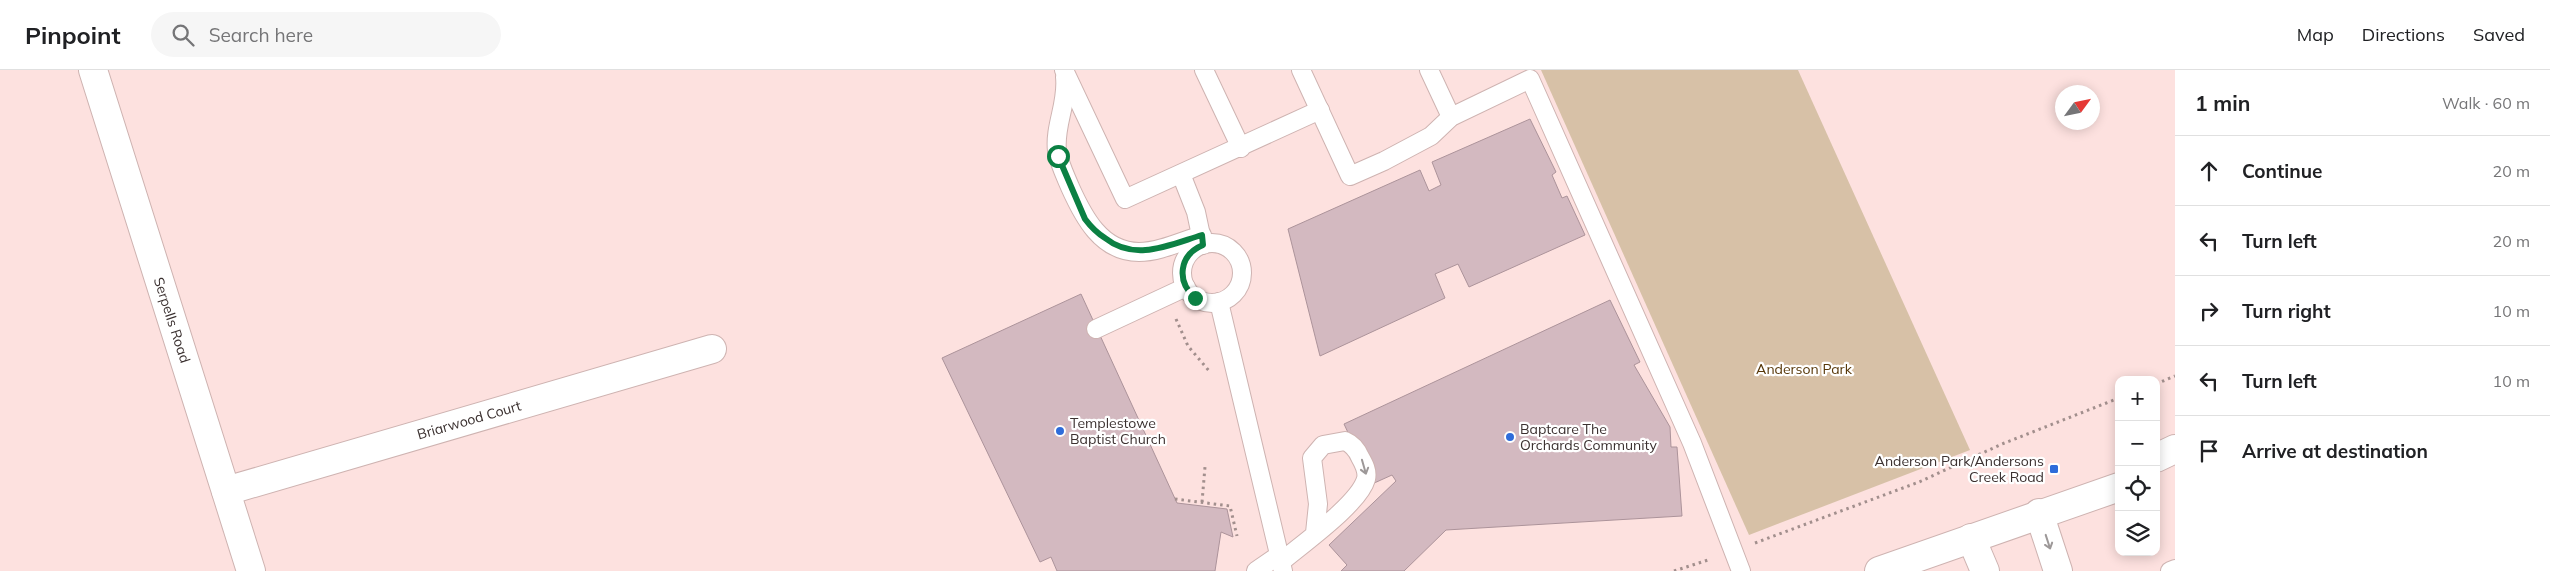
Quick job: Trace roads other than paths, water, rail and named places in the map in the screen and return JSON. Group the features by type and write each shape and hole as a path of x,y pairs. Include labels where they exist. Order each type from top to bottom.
{"street":[{"name":"Serpells Road","path":"93,70 251,571"},
{"name":"Briarwood Court","path":"226,491 712,349"},
{"path":"2160,456 2175,449"},
{"path":"2160,474 2175,469"},
{"path":"2039,513 2115,477"},
{"path":"1879,571 2039,513 2115,488"},
{"path":"2039,513 2058,571"},
{"path":"1971,538 1984,571"}],"lane":[{"path":"1064,70 1125,199 1320,110"},
{"path":"1064,70 1065,100 1056,140 1057,151 1082,214 1091,227 1115,246 1133,252 1154,250 1203,240 1228,248 1245,265 1238,288 1230,297 1219,302 1201,301 1186,287 1182,272 1185,260 1203,240"},
{"path":"1204,70 1240,148"},
{"path":"1301,70 1350,176 1384,162 1431,136 1451,117 1530,79 1692,444 1741,571"},
{"path":"1429,70 1451,117"},
{"path":"1181,174 1195,207 1203,240"},
{"path":"1096,329 1186,287"},
{"path":"1219,302 1281,563"},
{"path":"1256,571 1281,563 1354,499 1366,478 1364,465 1358,452 1345,441 1323,445 1312,458 1318,504 1315,533"},
{"path":"2170,571 2175,569"}],"place":[{"name":"Templestowe Baptist Church","path":"1060,431"},
{"name":"Baptcare The Orchards Community","path":"1510,437"},
{"name":"Anderson Park/Andersons Creek Road","path":"2054,469"}],"park label":[{"name":"Anderson Park","path":"1804,369"}]}
